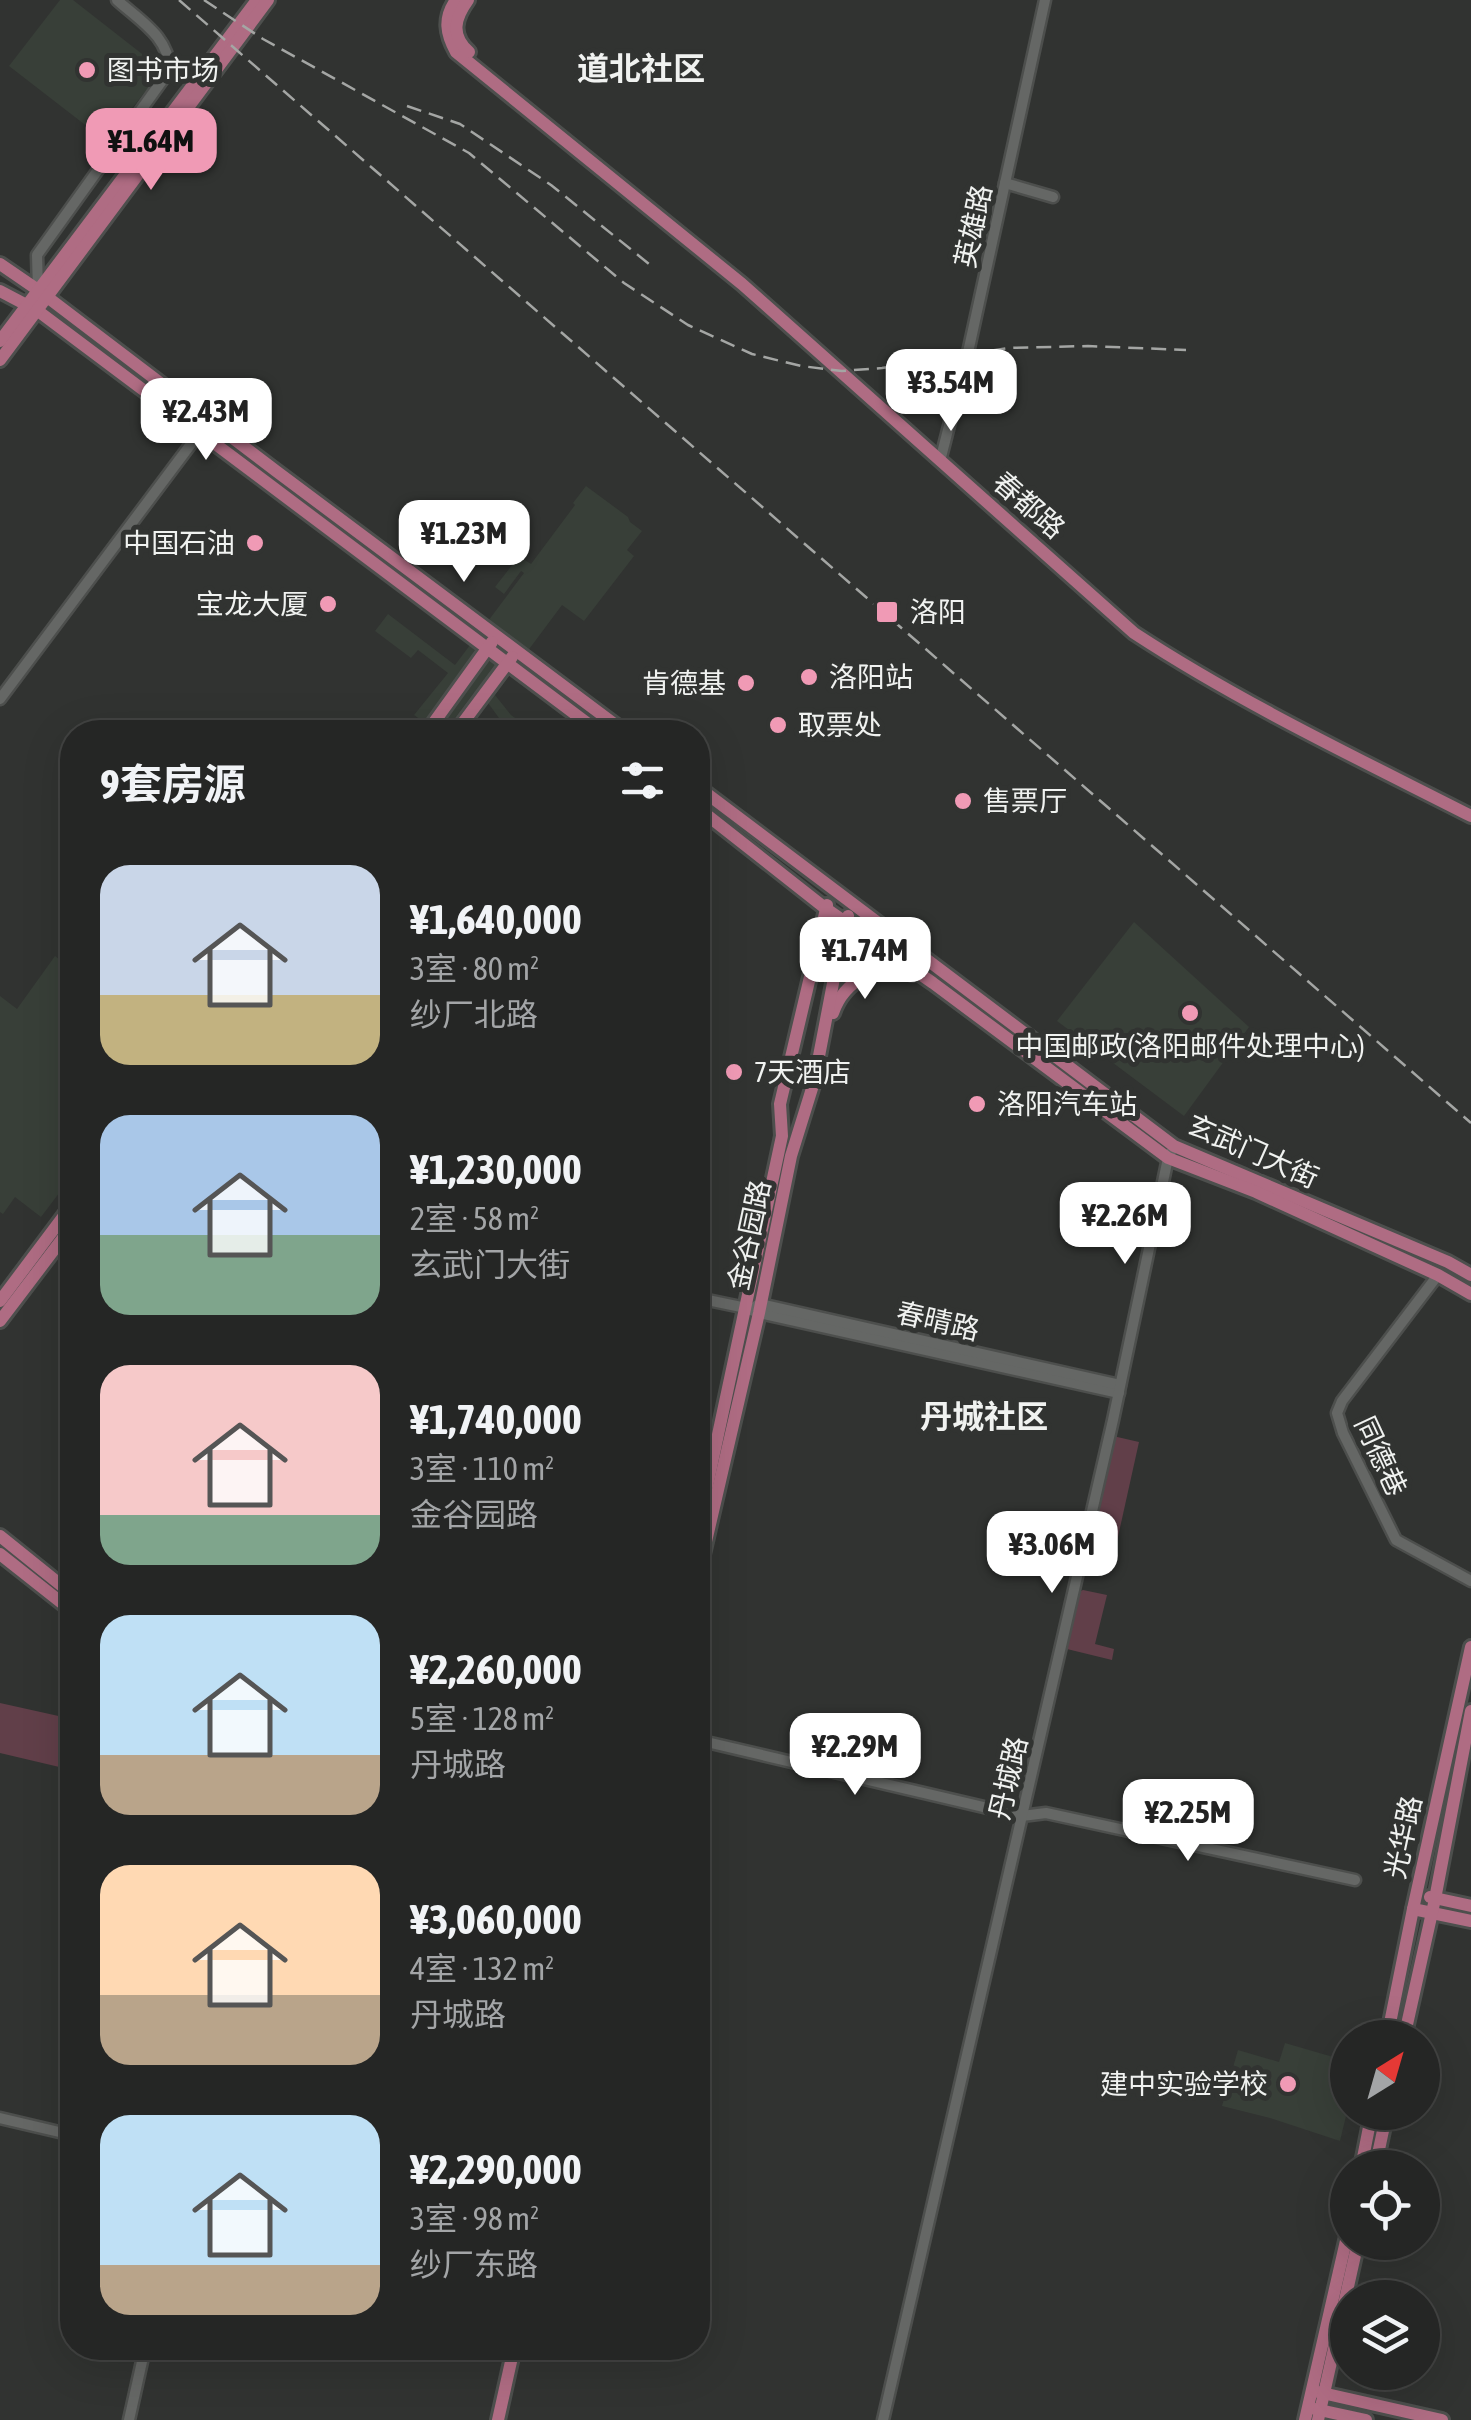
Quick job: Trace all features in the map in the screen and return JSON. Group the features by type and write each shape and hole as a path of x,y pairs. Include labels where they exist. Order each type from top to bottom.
{"main road":[{"path":"0,360 32,308 257,0"},
{"path":"43,293 268,0"},
{"name":"春都路","path":"456,0 447,19 446,35 456,52 742,284 941,457"},
{"name":"春都路","path":"468,0 458,14 455,29 462,46 745,279 1134,632 1256,706 1471,813"},
{"path":"0,264 43,293 493,642 508,664 583,720"},
{"path":"0,291 32,308 493,642 517,651 609,720"},
{"path":"0,341 32,308"},
{"path":"435,720 493,642"},
{"path":"465,720 517,651"},
{"name":"玄武门大街","path":"710,797 1171,1152 1448,1262 1471,1275"},
{"name":"玄武门大街","path":"710,817 825,908 1171,1152 1438,1275 1471,1294"},
{"name":"金谷园路","path":"710,1482 755,1309 782,1136 780,1104 825,908 836,892"},
{"name":"金谷园路","path":"710,1520 791,1156 814,1082 845,921 854,906"},
{"path":"820,1054 837,1002 854,982 872,972 901,969 932,983"},
{"path":"0,1301 60,1221"},
{"path":"0,1321 60,1242"},
{"path":"0,1536 60,1584"},
{"path":"0,1554 60,1602"},
{"name":"光华路","path":"1391,2020 1471,1647"},
{"name":"光华路","path":"1408,2020 1471,1712"},
{"path":"1415,1902 1471,1922"},
{"path":"1433,1906 1471,1906"},
{"path":"1318,2392 1343,2260"},
{"path":"1353,2260 1313,2414 1366,2420"},
{"path":"502,2420 515,2360"},
{"path":"1318,2392 1442,2420"}],"street":[{"path":"43,293 37,255 169,71 165,45 117,0"},
{"name":"英雄路","path":"941,457 1046,0"},
{"path":"1005,183 1053,198"},
{"path":"0,699 200,432"},
{"name":"丹城路","path":"883,2420 1171,1152"},
{"name":"同德巷","path":"1438,1275 1342,1402 1337,1414 1396,1540 1471,1581"},
{"name":"春晴路","path":"710,1300 1120,1389"},
{"path":"710,1743 1022,1816 1046,1814 1355,1880"},
{"path":"0,2118 60,2132"},
{"path":"129,2420 142,2360"}],"shaded area":[{"name":"图书市场","path":"60,0 73,0 160,68 106,141 9,66"},
{"path":"586,486 642,531 627,550 634,556 584,621 562,605 495,695 518,720 497,720 488,703 474,693 456,720 421,720 414,715 448,673 418,650 411,658 375,631 388,614 455,665 524,573 521,571 504,594 495,587 519,556 531,564"},
{"path":"1134,922 1249,1027 1184,1116 1057,1021"},
{"path":"55,956 60,960 60,1192 41,1217 15,1197 3,1214 0,1212 0,996 17,1009"},
{"path":"1113,1436 1139,1442 1110,1573 1088,1569 1085,1564"},
{"path":"1079,1592 1107,1595 1095,1644 1114,1649 1112,1660 1067,1649"},
{"path":"0,1703 60,1716 60,1767 0,1753"},
{"name":"建中实验学校","path":"1285,2043 1330,2056 1330,2130 1343,2130 1340,2141 1222,2106 1238,2050 1279,2062"}],"railway":[{"path":"179,0 1471,1123"},
{"path":"204,0 263,39 469,153 624,283 688,325 752,354 842,371 1008,348 1186,350"},
{"path":"407,106 460,124 551,185 654,268"}],"place":[{"name":"图书市场","path":"87,70"},
{"name":"中国石油","path":"255,543"},
{"name":"宝龙大厦","path":"328,604"},
{"name":"洛阳","path":"887,612"},
{"name":"洛阳站","path":"809,677"},
{"name":"肯德基","path":"746,683"},
{"name":"取票处","path":"778,725"},
{"name":"售票厅","path":"963,801"},
{"name":"中国邮政(洛阳邮件处理中心)","path":"1190,1013"},
{"name":"7天酒店","path":"734,1072"},
{"name":"洛阳汽车站","path":"977,1104"},
{"name":"建中实验学校","path":"1288,2084"}],"district":[{"name":"道北社区","path":"641,69"},
{"name":"丹城社区","path":"984,1417"}]}
